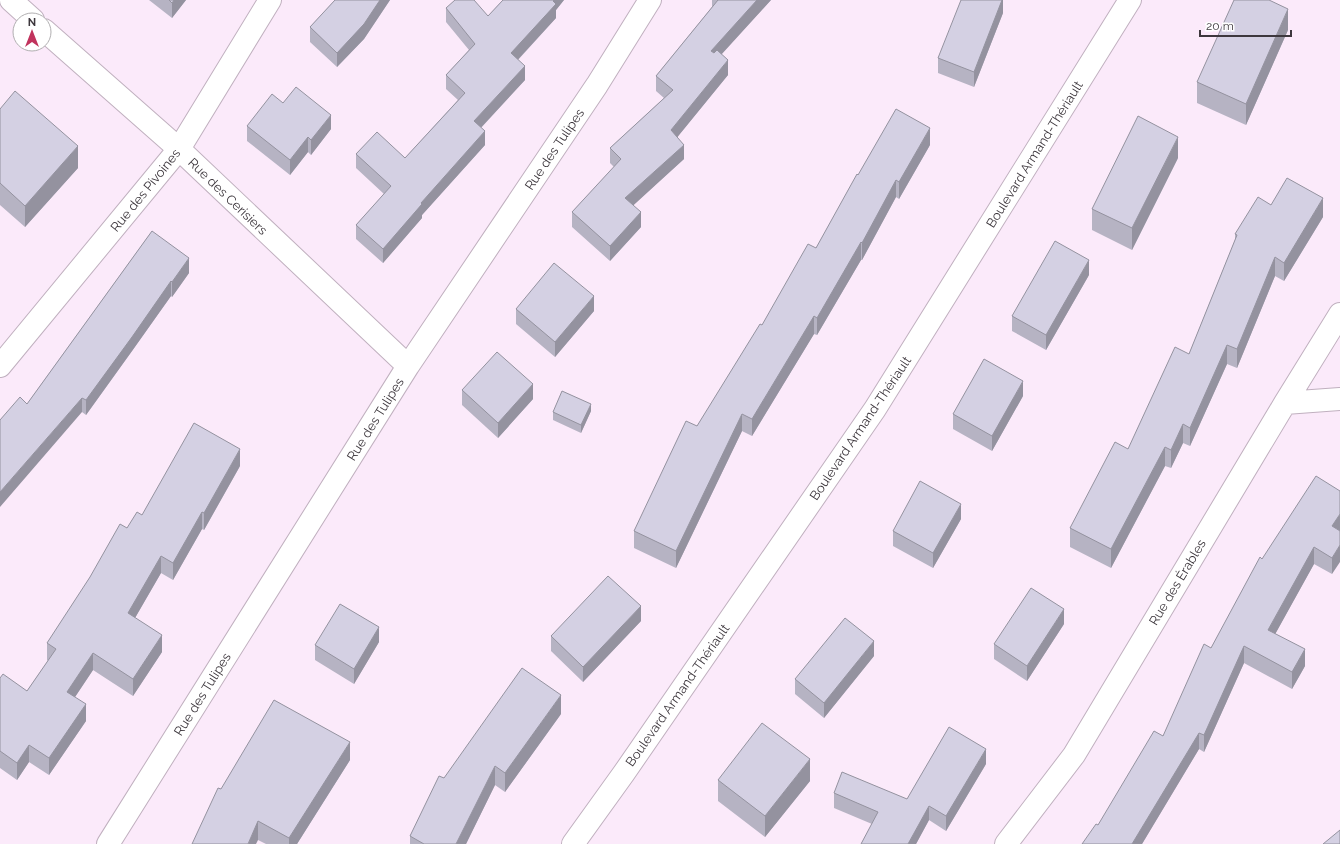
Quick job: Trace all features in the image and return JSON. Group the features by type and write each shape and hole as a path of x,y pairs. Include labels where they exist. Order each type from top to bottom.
{"street":[{"path":"10,0 24,12"},
{"name":"Rue des Pivoines","path":"0,366 179,149 270,0"},
{"name":"Rue des Tulipes","path":"108,844 408,366 598,85 650,0"},
{"name":"Boulevard Armand-Thériault","path":"572,844 624,773 875,409 1130,0"},
{"name":"Rue des Cerisiers","path":"52,37 179,149 408,366"},
{"name":"Rue des Érables","path":"1006,844 1074,755 1340,314"},
{"path":"1285,403 1340,399"}],"building":[{"path":"335,0 380,0 364,24 337,53 310,27"},
{"path":"455,0 474,0 488,16 503,0 554,0 553,1 556,4 511,53 525,66 474,121 485,131 421,203 422,204 383,249 356,225 391,186 356,154 377,132 405,158 465,93 446,75 475,44 446,8"},
{"path":"718,0 757,0 711,51 714,53 717,50 728,60 671,130 684,145 625,198 641,212 610,246 572,212 621,159 610,148 673,90 656,76"},
{"path":"961,0 1002,0 974,72 938,58"},
{"path":"1234,0 1269,0 1288,9 1246,104 1197,82"},
{"path":"296,87 331,115 311,140 308,137 290,160 247,126 272,94 283,103"},
{"path":"15,91 78,146 25,206 0,183 0,109"},
{"path":"896,109 930,128 899,182 896,180 862,243 861,242 817,318 814,316 752,419 742,414 676,551 634,531 686,421 697,426 760,324 762,325 808,244 816,248 857,174 858,175"},
{"path":"1138,116 1178,137 1132,228 1092,209"},
{"path":"1287,178 1323,198 1284,263 1275,257 1237,349 1227,345 1190,428 1183,424 1171,450 1165,447 1111,549 1070,528 1115,442 1128,449 1175,347 1189,354 1237,235 1235,234 1258,197 1271,205"},
{"path":"152,231 189,258 86,400 82,398 0,492 0,420 20,397 27,404"},
{"path":"1055,241 1089,260 1046,335 1012,316"},
{"path":"554,263 594,296 555,342 516,309"},
{"path":"497,352 533,384 498,423 462,390"},
{"path":"984,359 1023,381 992,436 953,414"},
{"path":"562,391 591,404 581,425 553,412"},
{"path":"194,423 240,449 204,513 202,512 173,563 161,556 128,613 162,635 133,679 93,653 67,692 86,704 49,758 29,745 17,763 0,751 0,678 3,674 27,691 56,649 47,643 90,577 120,524 127,528 137,512 142,515"},
{"path":"1316,476 1340,491 1340,514 1332,526 1340,531 1340,545 1332,558 1314,547 1268,630 1305,649 1292,672 1244,646 1204,735 1199,733 1132,844 1082,844 1096,824 1098,825 1154,731 1163,736 1204,644 1211,648 1260,557 1262,559"},
{"path":"920,481 961,504 933,553 893,531"},
{"path":"608,576 641,606 583,667 551,636"},
{"path":"1031,588 1064,609 1027,666 994,644"},
{"path":"340,604 379,627 354,669 315,645"},
{"path":"845,618 874,641 824,703 795,679"},
{"path":"522,668 561,695 505,773 495,766 456,844 424,844 410,836 439,776 444,778"},
{"path":"274,700 350,742 289,838 258,821 248,844 192,844 218,788 221,789"},
{"path":"762,723 810,759 765,816 718,780"},
{"path":"949,727 986,749 946,816 929,806 908,844 861,844 878,812 834,793 842,772 907,799"},
{"path":"1340,830 1340,844 1323,844"}]}
